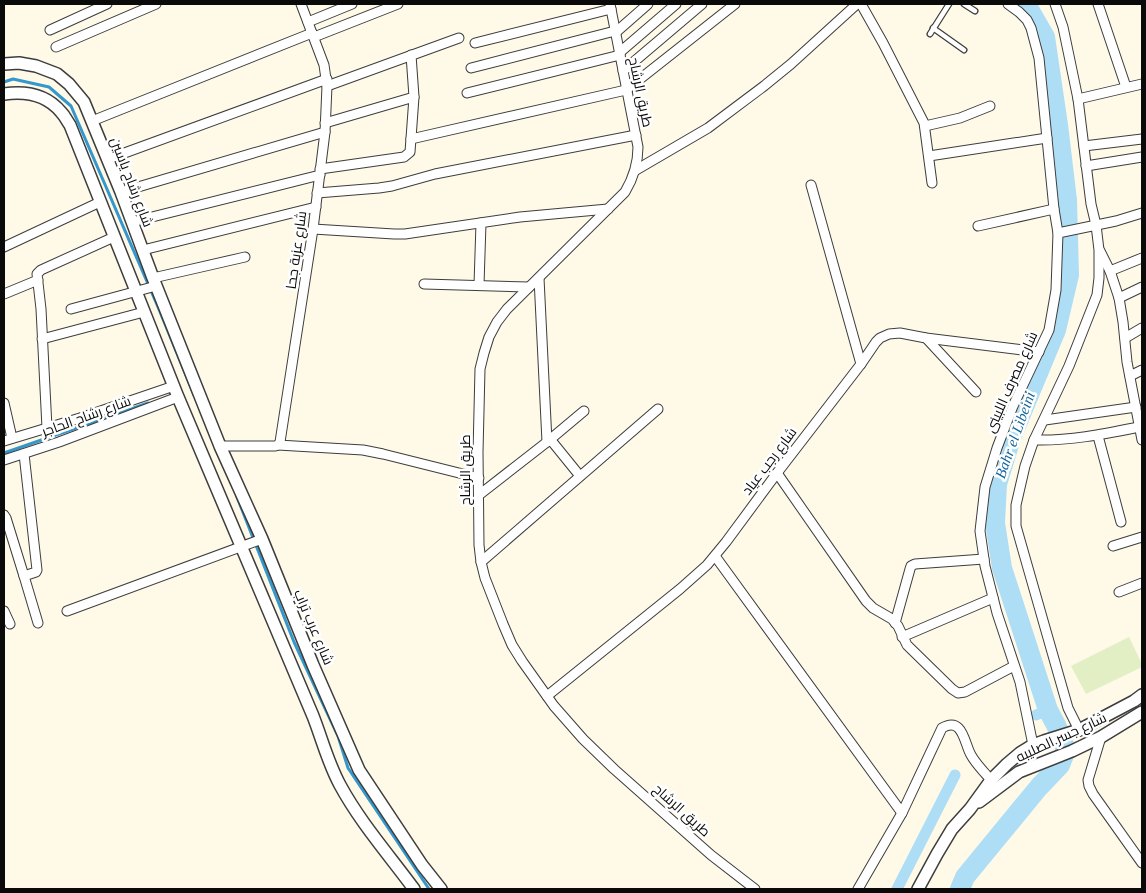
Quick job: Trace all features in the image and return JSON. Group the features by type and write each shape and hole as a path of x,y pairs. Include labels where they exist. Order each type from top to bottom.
{"street":[{"path":"50,30 107,4"},
{"path":"56,47 156,4"},
{"name":"شارع عزبة جحا","path":"278,445 313,229 325,132 327,82 324,65 301,4"},
{"path":"308,22 352,4"},
{"path":"92,121 398,4"},
{"path":"471,68 615,32 648,4"},
{"path":"467,93 619,54 676,4"},
{"path":"623,71 702,4"},
{"path":"410,139 626,90 735,4"},
{"path":"636,170 708,128 764,86 859,4 888,52 925,126 932,184"},
{"name":"شارع مصرف اللبينى","path":"1008,4 1027,20 1039,58 1058,233 1056,290 1050,330 1013,406 997,448 985,487 980,531 984,559 997,613 1038,743"},
{"path":"1055,4 1063,27 1078,99 1091,204 1099,250 1099,278 1097,295 1069,366 1034,440 1025,466 1016,505 1016,526 1068,708 1077,731"},
{"path":"1098,4 1126,87"},
{"path":"475,43 610,6"},
{"name":"طريق الرشاح","path":"610,6 636,135 638,152 636,170 625,192 507,309 489,337 480,369 478,452 479,545 481,562 484,578 512,644 554,706 583,739 614,769 711,855 755,889"},
{"path":"108,159 458,38"},
{"path":"132,222 320,172 404,157 410,152 414,97 411,55"},
{"name":"شارع رشاح ياسين","path":"4,64 19,62 57,74 70,84 84,102 143,250 148,286 177,365 176,392"},
{"path":"1078,99 1142,84"},
{"name":"شارع رشاح ياسين","path":"4,94 18,92 34,94 49,101 61,112 70,125 114,236 148,286 144,312 177,365"},
{"path":"325,122 414,97"},
{"path":"925,126 960,118 990,106"},
{"path":"121,192 325,132"},
{"path":"318,193 392,186 435,174 636,135"},
{"path":"929,156 1047,138"},
{"path":"1084,146 1142,139"},
{"path":"1086,166 1142,157"},
{"path":"811,186 861,364"},
{"path":"4,247 100,202"},
{"path":"143,250 316,208"},
{"path":"313,229 394,234 520,217 608,209"},
{"path":"978,226 1054,210"},
{"path":"1058,233 1116,222 1142,213"},
{"path":"479,286 481,222"},
{"path":"47,428 41,309 36,276 38,271 114,236"},
{"path":"1034,440 1056,441 1098,436 1141,435 1138,410 1127,362 1118,298 1110,271 1099,250"},
{"path":"71,309 245,257"},
{"path":"1110,271 1142,258"},
{"path":"539,278 549,440 580,476"},
{"path":"4,294 38,280"},
{"path":"424,284 529,287"},
{"path":"1118,298 1142,287"},
{"path":"42,339 144,312"},
{"path":"1124,338 1142,328"},
{"name":"شارع رجب عياد","path":"547,696 680,589 714,556 876,342 884,336 900,333 1039,352"},
{"path":"926,338 976,392"},
{"name":"شارع عرب تراب","path":"177,365 220,446 359,770 422,866 441,889"},
{"path":"1130,376 1142,370"},
{"path":"176,392 244,546 339,784 365,823 414,889"},
{"name":"شارع رشاح الحاجر","path":"8,440 176,392"},
{"name":"شارع رشاح الحاجر","path":"4,460 59,442 176,392"},
{"path":"4,403 8,440"},
{"path":"481,562 658,409"},
{"path":"1045,420 1138,410"},
{"path":"479,495 584,411"},
{"path":"1098,436 1121,522"},
{"path":"220,446 278,445 363,450 479,478"},
{"path":"24,454 37,570 24,576"},
{"path":"777,473 866,601 873,608 895,622 907,645 952,689 958,692 965,692 1014,666"},
{"path":"4,516 38,623"},
{"path":"1113,546 1142,537"},
{"path":"67,611 259,540"},
{"path":"714,556 902,813"},
{"path":"895,622 912,565 984,559"},
{"path":"1119,592 1142,583"},
{"path":"902,637 993,598"},
{"path":"4,610 10,624"},
{"name":"شارع جسر الصليبه","path":"918,889 952,829 970,809 990,780 1020,753 1038,743 1077,731 1142,695"},
{"name":"شارع جسر الصليبه","path":"970,809 1020,772 1097,739 1142,712"},
{"path":"858,889 902,813 942,728 948,725 958,727 970,753 990,780"},
{"path":"1097,739 1088,780 1089,786 1142,863"}],"lane":[{"path":"930,34 949,4"},
{"path":"964,4 975,11"},
{"path":"934,28 964,50"}],"green space":[{"path":"1129,637 1142,667 1086,694 1071,666"}],"waterway":[{"name":"Bahr el Libeini","path":"960,889 965,877 1039,787 1060,765 1066,750 1048,710 1002,568 995,523 997,484 1011,438 1056,330 1069,275 1067,200 1045,37 1026,4"},
{"path":"4,82 13,79 49,87 71,106 194,395"},
{"path":"4,453 148,403"},
{"path":"237,497 294,642 338,736 348,768 429,889"},
{"path":"1036,715 1048,710"},
{"path":"897,889 955,775"}]}
